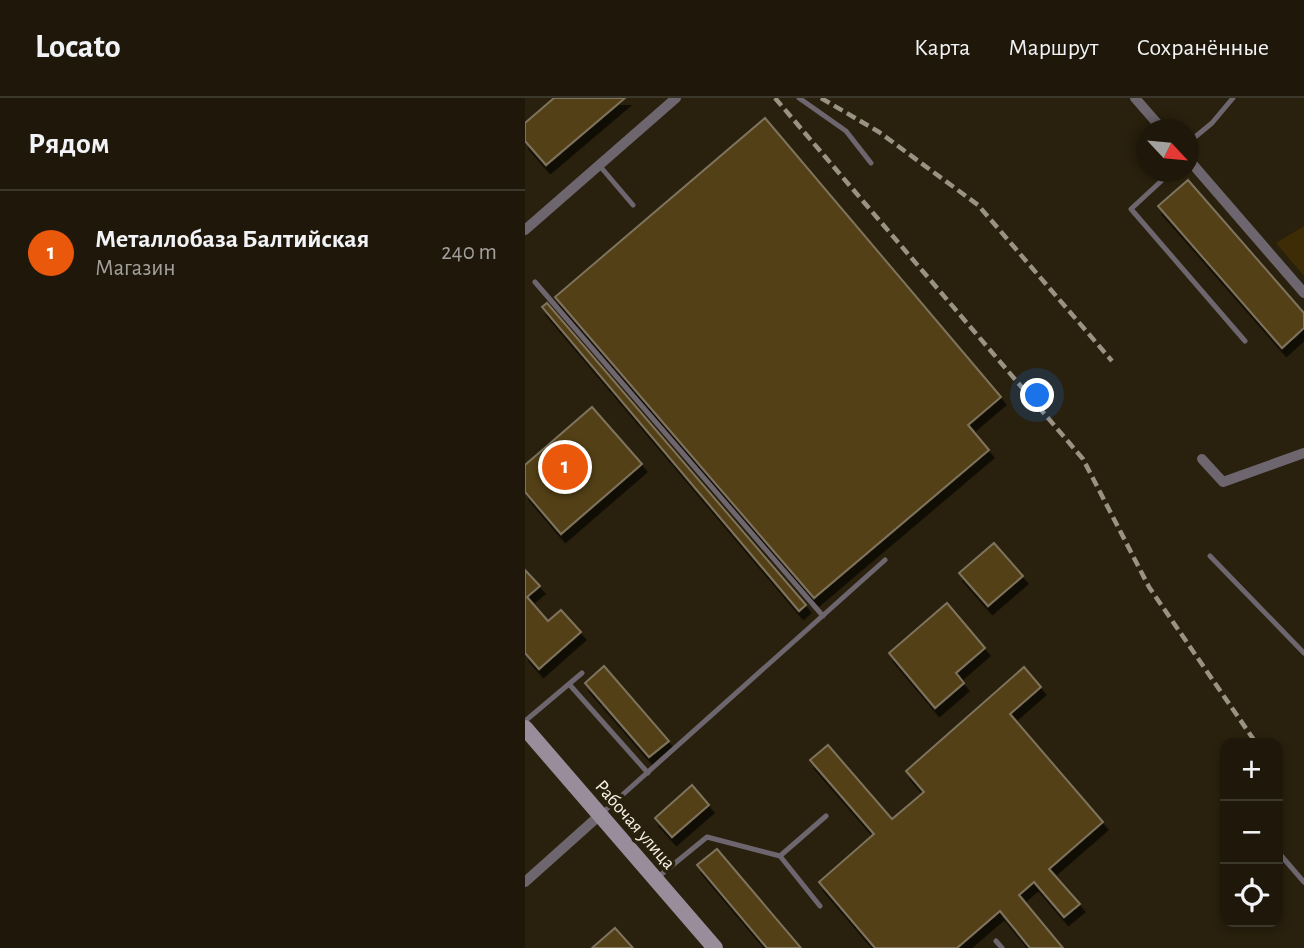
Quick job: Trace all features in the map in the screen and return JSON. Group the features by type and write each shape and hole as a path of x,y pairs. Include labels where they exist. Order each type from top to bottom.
{"main road":[{"name":"Рабочая улица","path":"525,728 715,948"}],"street":[{"path":"525,230 676,98"},
{"path":"1135,98 1153,119"},
{"path":"1199,173 1304,293"},
{"path":"1202,459 1223,482 1304,453"},
{"path":"525,882 601,814"}],"lane":[{"path":"799,98 846,131 871,163"},
{"path":"1199,133 1212,123 1233,98"},
{"path":"600,165 633,205"},
{"path":"1160,182 1131,209 1245,341"},
{"path":"535,282 823,616"},
{"path":"1210,556 1304,653"},
{"path":"601,814 885,560"},
{"path":"525,721 582,673"},
{"path":"569,684 648,773"},
{"path":"780,856 826,816"},
{"path":"656,879 707,837 780,856 820,906"},
{"path":"1283,858 1304,882"},
{"path":"996,941 1002,948"}],"shaded area":[{"path":"1304,226 1304,276 1276,243"}],"building":[{"path":"554,98 625,98 546,165 525,141 525,123"},
{"path":"765,118 1001,397 968,425 989,450 814,598 555,297"},
{"path":"1186,182 1190,182 1304,313 1304,328 1282,348 1158,206"},
{"path":"547,303 806,605 799,611 542,307"},
{"path":"592,407 642,464 561,534 525,492 525,465"},
{"path":"994,543 1023,576 988,606 959,573"},
{"path":"525,570 540,586 527,597 548,621 561,610 581,632 539,669 525,653"},
{"path":"947,603 985,648 956,673 964,683 935,708 889,653"},
{"path":"604,666 669,741 649,757 585,683"},
{"path":"1024,667 1041,687 1010,714 1103,822 1049,869 1080,904 1064,917 1034,882 1019,895 1063,948 1030,948 1000,911 957,948 875,948 819,882 874,834 810,760 828,745 892,819 924,792 906,771"},
{"path":"692,785 709,805 672,837 655,818"},
{"path":"717,849 801,948 767,948 697,865"},
{"path":"615,928 633,948 592,948"}],"railway":[{"path":"775,98 1083,459 1149,587 1253,738"},
{"path":"821,98 879,132 978,205 1112,361"}],"place":[{"name":"Металлобаза Балтийская","path":"565,467"}]}
